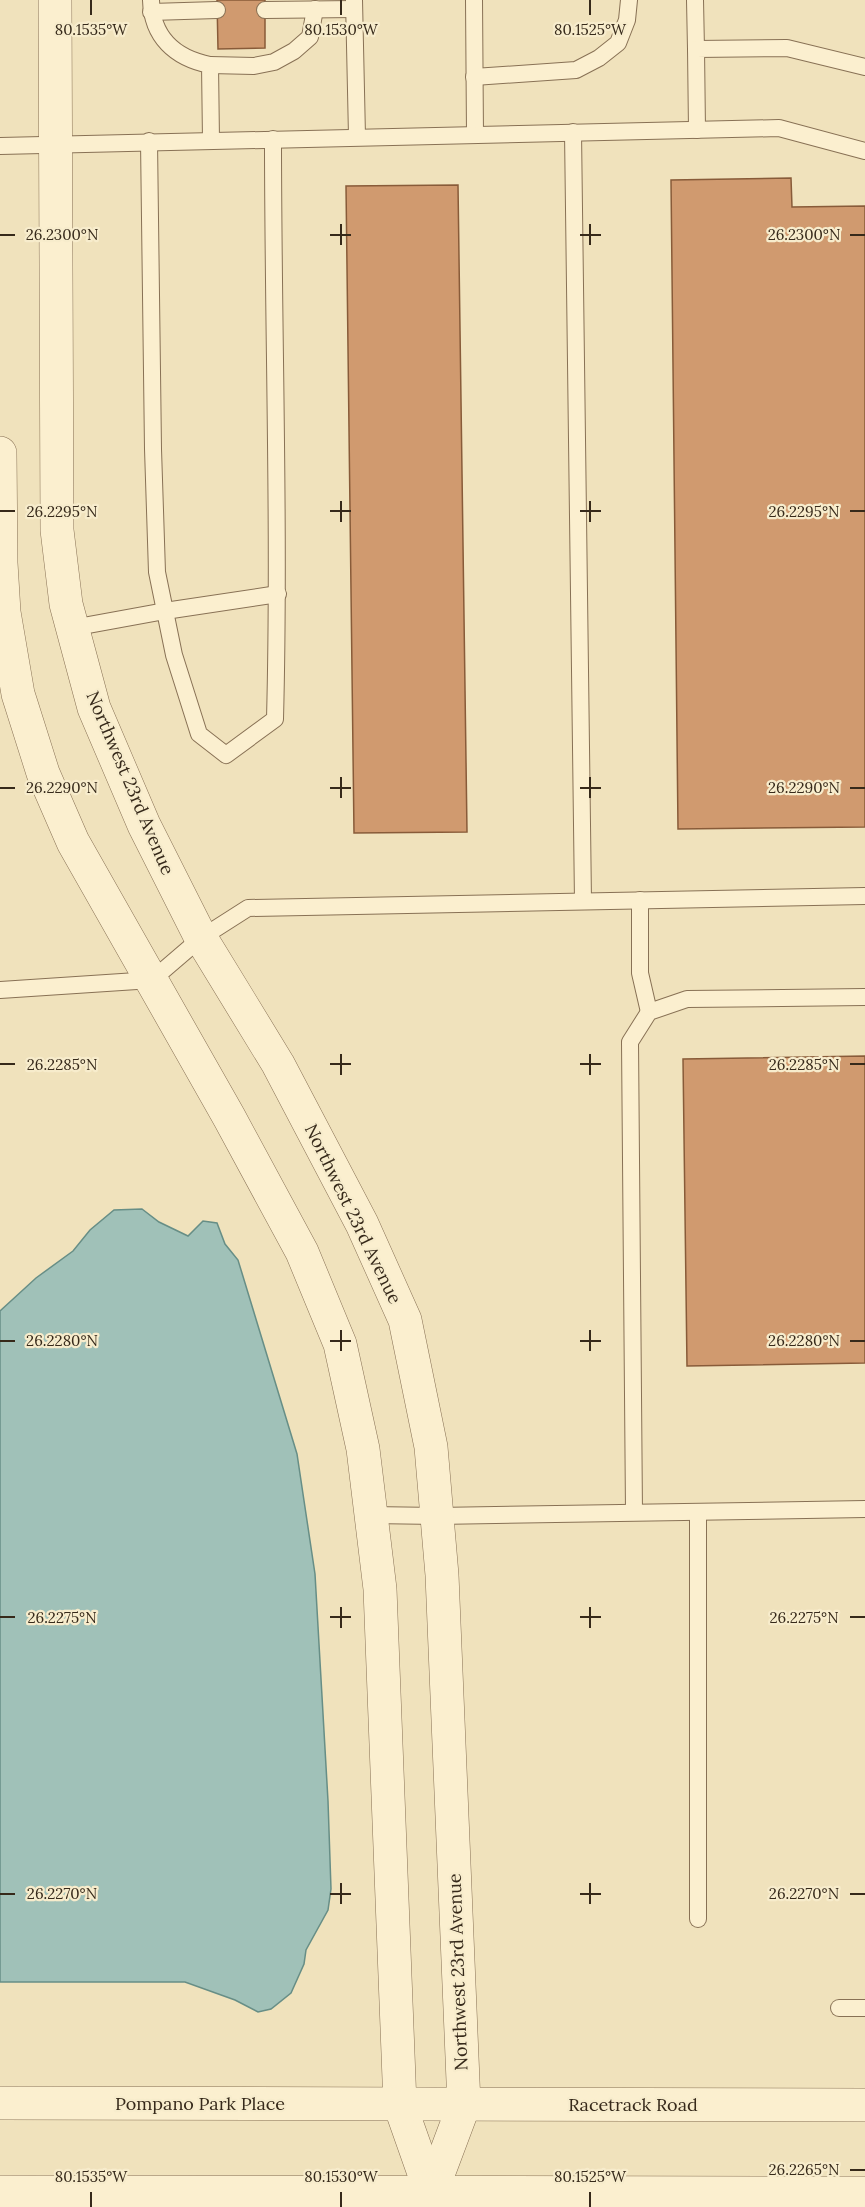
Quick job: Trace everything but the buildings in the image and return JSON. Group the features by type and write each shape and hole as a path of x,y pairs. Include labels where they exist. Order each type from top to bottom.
{"street":[{"name":"Northwest 23rd Avenue","path":"55,0 57,530 66,604 72,628 94,708 144,825 201,938 278,1064 362,1224 405,1320 430,1447 442,1575 464,2106 431,2200"},
{"path":"0,453 4,612 18,694 43,773 74,842 302,1252 340,1344 363,1449 380,1588 400,2106 431,2200"},
{"name":"Pompano Park Place","path":"0,2103 400,2106"},
{"name":"Racetrack Road","path":"400,2106 865,2106"},
{"path":"0,2192 431,2200 865,2193"}],"lane":[{"path":"474,0 475,134"},
{"path":"474,77 576,70 599,58 618,43 627,20 629,0"},
{"path":"695,0 697,130"},
{"path":"265,10 315,9 354,5 357,136"},
{"path":"217,10 151,6 158,28 169,46 181,56 193,62 210,65 254,66 274,62 294,51 310,37 315,9"},
{"path":"696,49 787,48 865,67"},
{"path":"210,65 211,140"},
{"path":"0,146 779,128 865,151"},
{"path":"573,132 583,901"},
{"path":"149,141 153,460 157,572 174,655 199,734 226,755 275,719 278,594 273,139"},
{"path":"72,628 278,594"},
{"path":"0,990 152,980 201,938 248,908 865,896"},
{"path":"639,900 639,973 650,1012"},
{"path":"634,1512 630,1042 650,1012 687,999 865,997"},
{"path":"371,1515 865,1509"},
{"path":"698,1512 698,1919"},
{"path":"840,2008 865,2008"}],"water":[{"path":"142,1209 159,1222 188,1236 203,1221 217,1223 225,1244 238,1260 297,1454 315,1574 331,1889 328,1910 306,1950 304,1964 291,1993 271,2009 258,2012 235,2000 185,1982 0,1982 0,1311 36,1278 73,1251 90,1230 114,1210"}]}
